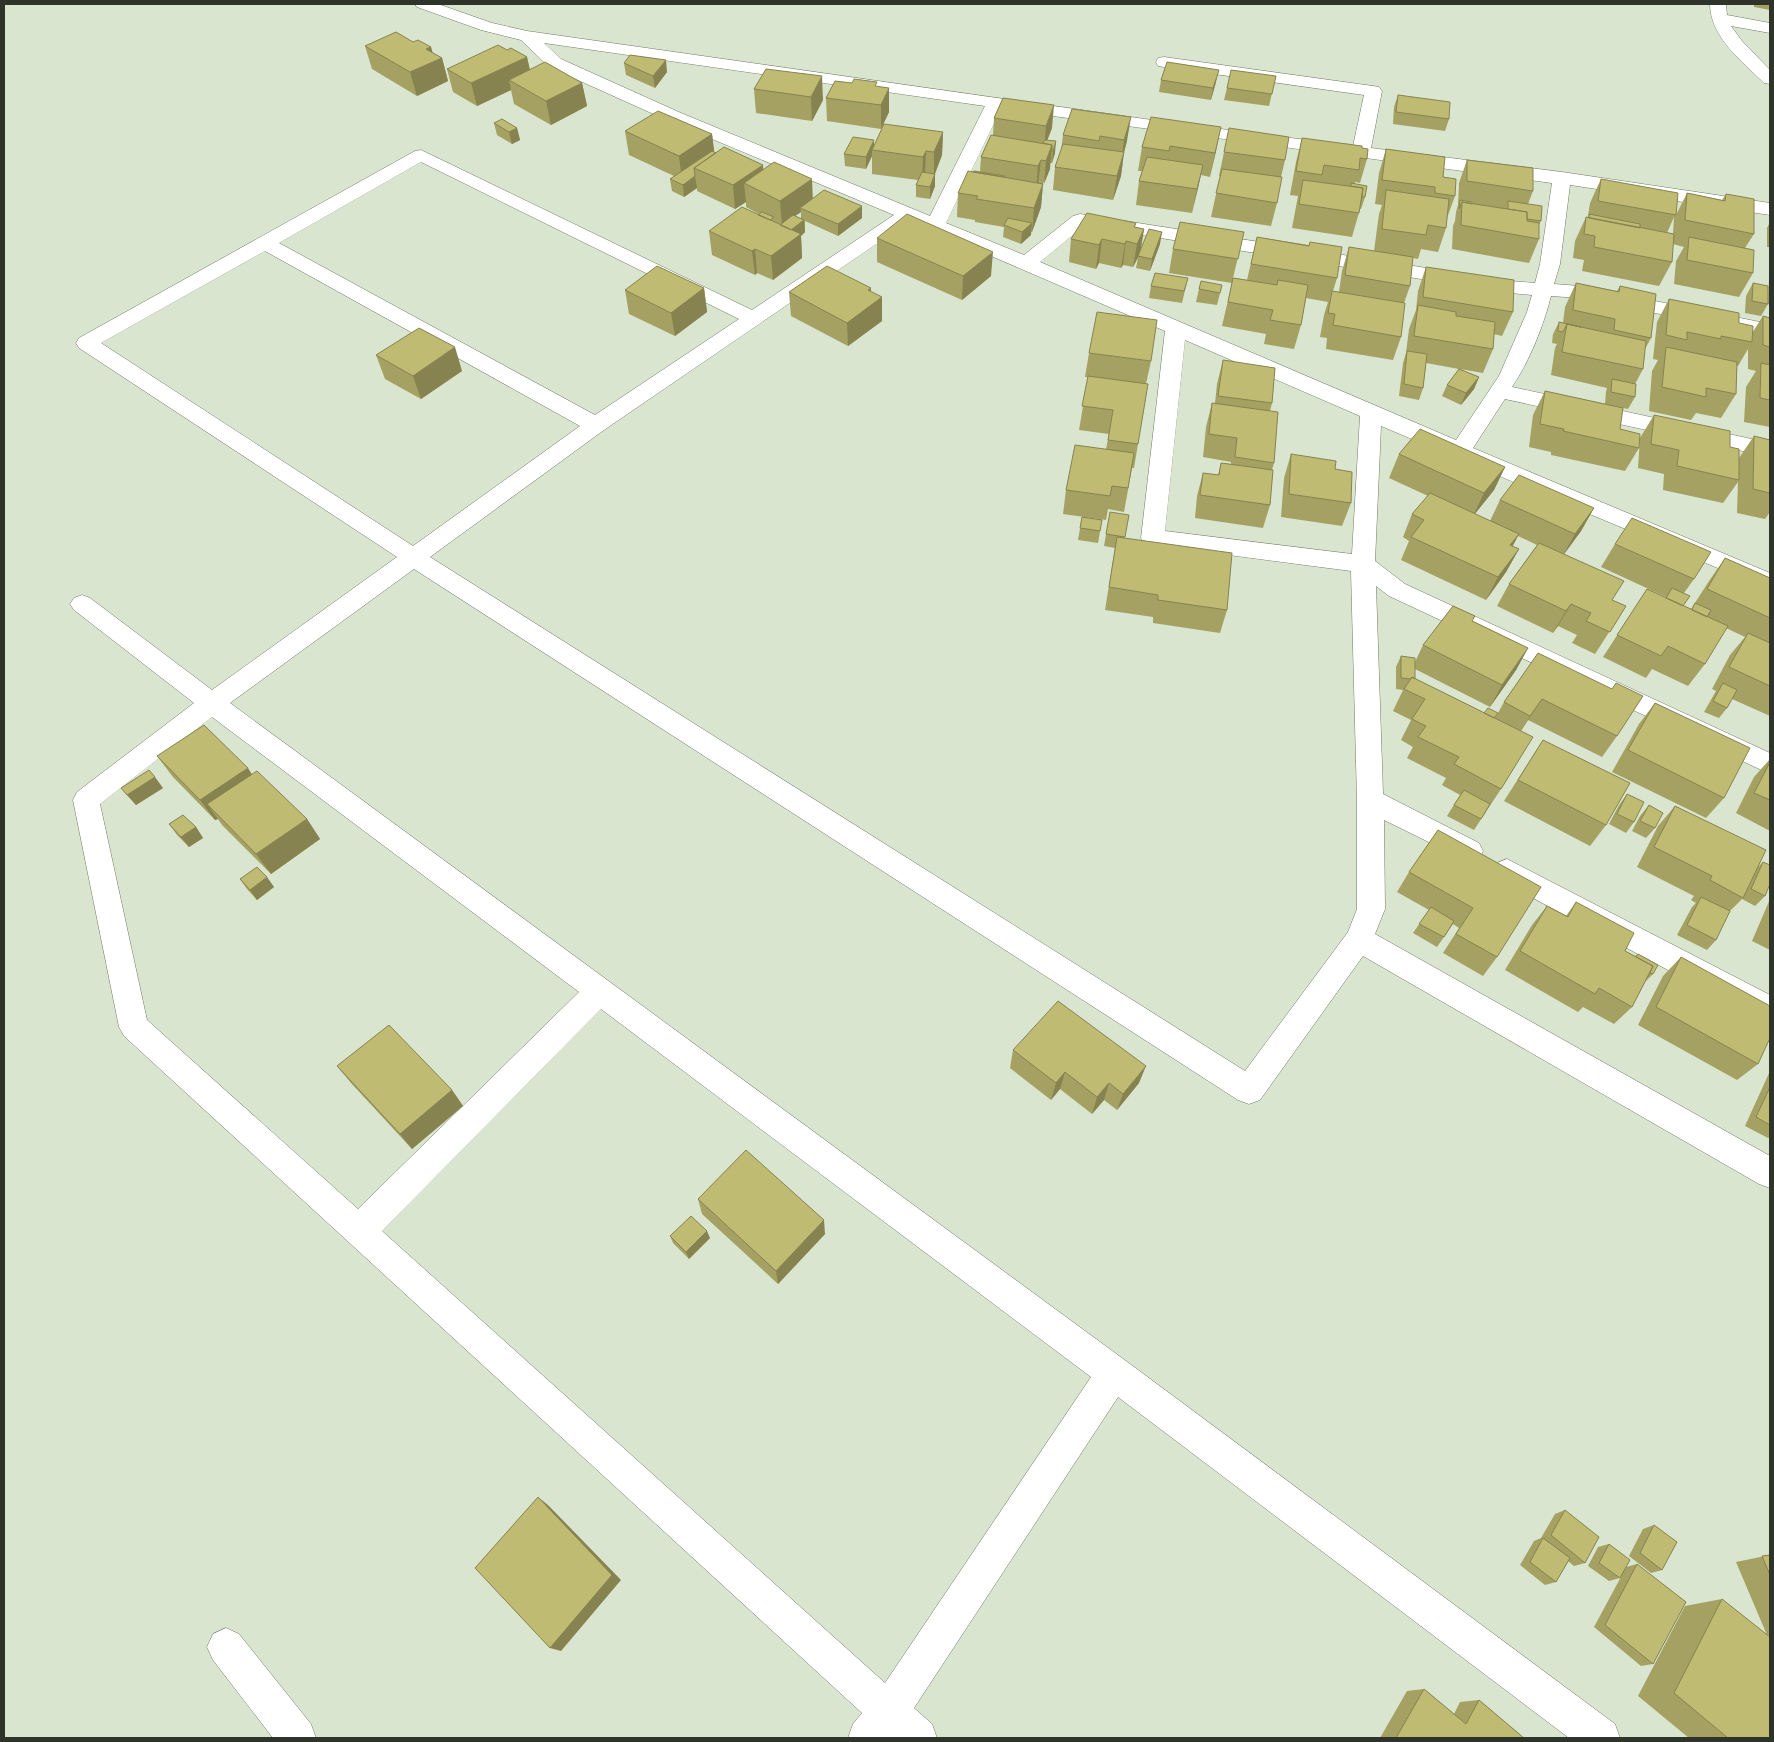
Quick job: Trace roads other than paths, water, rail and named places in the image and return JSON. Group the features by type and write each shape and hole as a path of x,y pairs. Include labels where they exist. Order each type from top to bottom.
{"street":[{"path":"423,4 487,27 527,36 995,103 1562,178 1770,209"},
{"path":"1720,11 1770,28"},
{"path":"1720,11 1727,36 1770,79"},
{"path":"527,36 555,63 675,117 1026,263 1460,451 1770,582"},
{"path":"1164,62 1373,90 1360,152"},
{"path":"935,225 995,103"},
{"path":"755,319 421,156 263,242 86,343 413,557 1249,1090 1359,939 1371,909 1370,800 1363,564 1372,413"},
{"path":"1460,451 1509,376 1537,312 1550,264 1562,178"},
{"path":"908,214 755,319 596,424 212,703 86,800 134,1027 918,1738"},
{"path":"1026,263 1080,220 1510,288 1580,292 1770,330"},
{"path":"263,242 596,424"},
{"path":"1176,328 1153,538 1363,564 1397,590 1770,764"},
{"path":"1499,391 1770,450"},
{"path":"82,604 212,703 1114,1373 1601,1738"},
{"path":"1370,800 1770,1010"},
{"path":"1359,939 1770,1173"},
{"path":"358,1231 600,991"},
{"path":"867,1738 889,1711 1114,1373"},
{"path":"226,1647 296,1738"}]}
